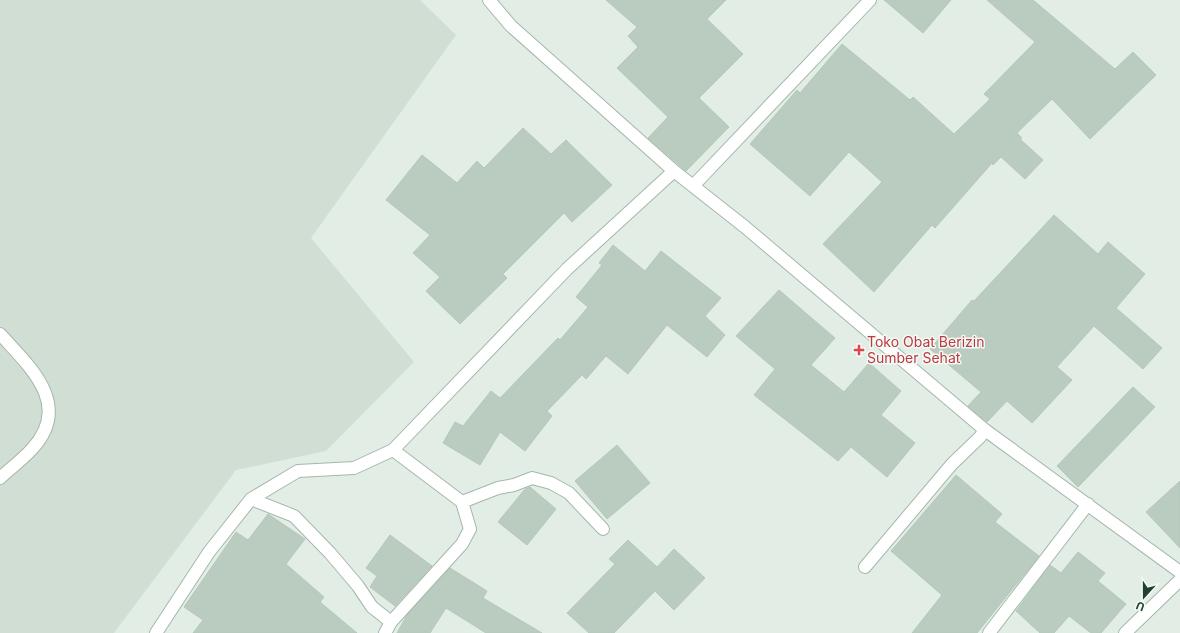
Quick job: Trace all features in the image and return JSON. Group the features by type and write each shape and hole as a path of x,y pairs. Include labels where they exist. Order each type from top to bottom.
{"street":[{"path":"489,0 511,26 674,171 745,227 985,430 1180,572"},
{"path":"693,186 870,0"},
{"path":"156,633 209,552 251,499 298,471 354,468 393,450 567,269 674,171"},
{"path":"0,334 34,372 48,399 50,416 46,427 33,448 0,478"},
{"path":"865,567 952,464 980,437 985,430"},
{"path":"385,633 392,622 462,544 470,529 462,502 393,450"},
{"path":"462,502 498,488 514,485 532,478 550,483 570,493 603,529"},
{"path":"251,499 294,516 358,586 372,607 392,622"},
{"path":"989,633 1088,504"},
{"path":"1125,633 1180,580"}],"shaded area":[{"path":"0,0 420,0 456,35 311,238 414,362 326,451 236,470 114,633 0,633"}],"building":[{"path":"606,0 726,0 707,19 743,54 699,98 729,127 686,171 648,138 668,117 617,68 638,47 628,36 637,27"},
{"path":"884,0 951,0 923,33"},
{"path":"987,0 1033,0 1115,69 1133,52 1156,75 1090,139 1052,99 1017,133 1022,138 1020,139 1043,160 1025,179 1001,157 993,165 992,163 935,228 932,225 874,292 823,244 882,182 849,152 810,196 750,144 797,90 800,93 842,44 910,100 913,97 954,134 990,99 984,94 1035,42"},
{"path":"523,128 551,154 566,140 612,185 572,222 564,213 503,274 507,278 460,324 426,291 440,277 413,253 430,235 386,200 422,155 457,183 477,161 484,168"},
{"path":"1054,215 1098,254 1108,242 1145,274 1116,308 1162,348 1143,369 1094,326 1057,367 1072,380 1032,423 1007,401 987,422 968,406 981,392 930,349 972,300 974,301"},
{"path":"613,245 645,271 661,251 721,298 705,316 725,335 707,357 667,325 628,374 606,356 586,379 582,375 547,411 552,416 525,451 500,432 480,465 443,443 455,422 463,426 491,391 500,398 558,338 560,340 588,307 576,297 602,265 599,263"},
{"path":"779,290 835,338 811,365 844,392 869,363 901,391 881,415 915,443 887,477 851,447 838,461 754,395 775,369 736,336"},
{"path":"1133,387 1155,407 1078,487 1057,466"},
{"path":"617,445 650,483 607,519 575,481"},
{"path":"956,475 1002,514 995,522 1039,556 977,633 912,633 942,595 891,551"},
{"path":"1180,481 1180,548 1146,512"},
{"path":"530,487 556,509 527,545 498,522 525,489"},
{"path":"268,514 305,539 286,564 324,597 320,602 357,633 193,633 203,620 184,607 236,532 248,540"},
{"path":"390,535 432,566 395,606 370,587 377,576 366,568"},
{"path":"628,540 657,567 674,549 705,578 674,610 655,591 614,633 589,633 567,613 615,564 609,559"},
{"path":"1078,552 1105,573 1098,581 1126,604 1101,633 1091,633 1069,616 1054,633 1040,633 1016,611 1050,565 1061,573"},
{"path":"450,568 487,591 483,598 542,633 486,633 446,608 430,633 397,633 407,615"}],"place":[{"name":"Toko Obat Berizin Sumber Sehat","path":"859,350"}]}
